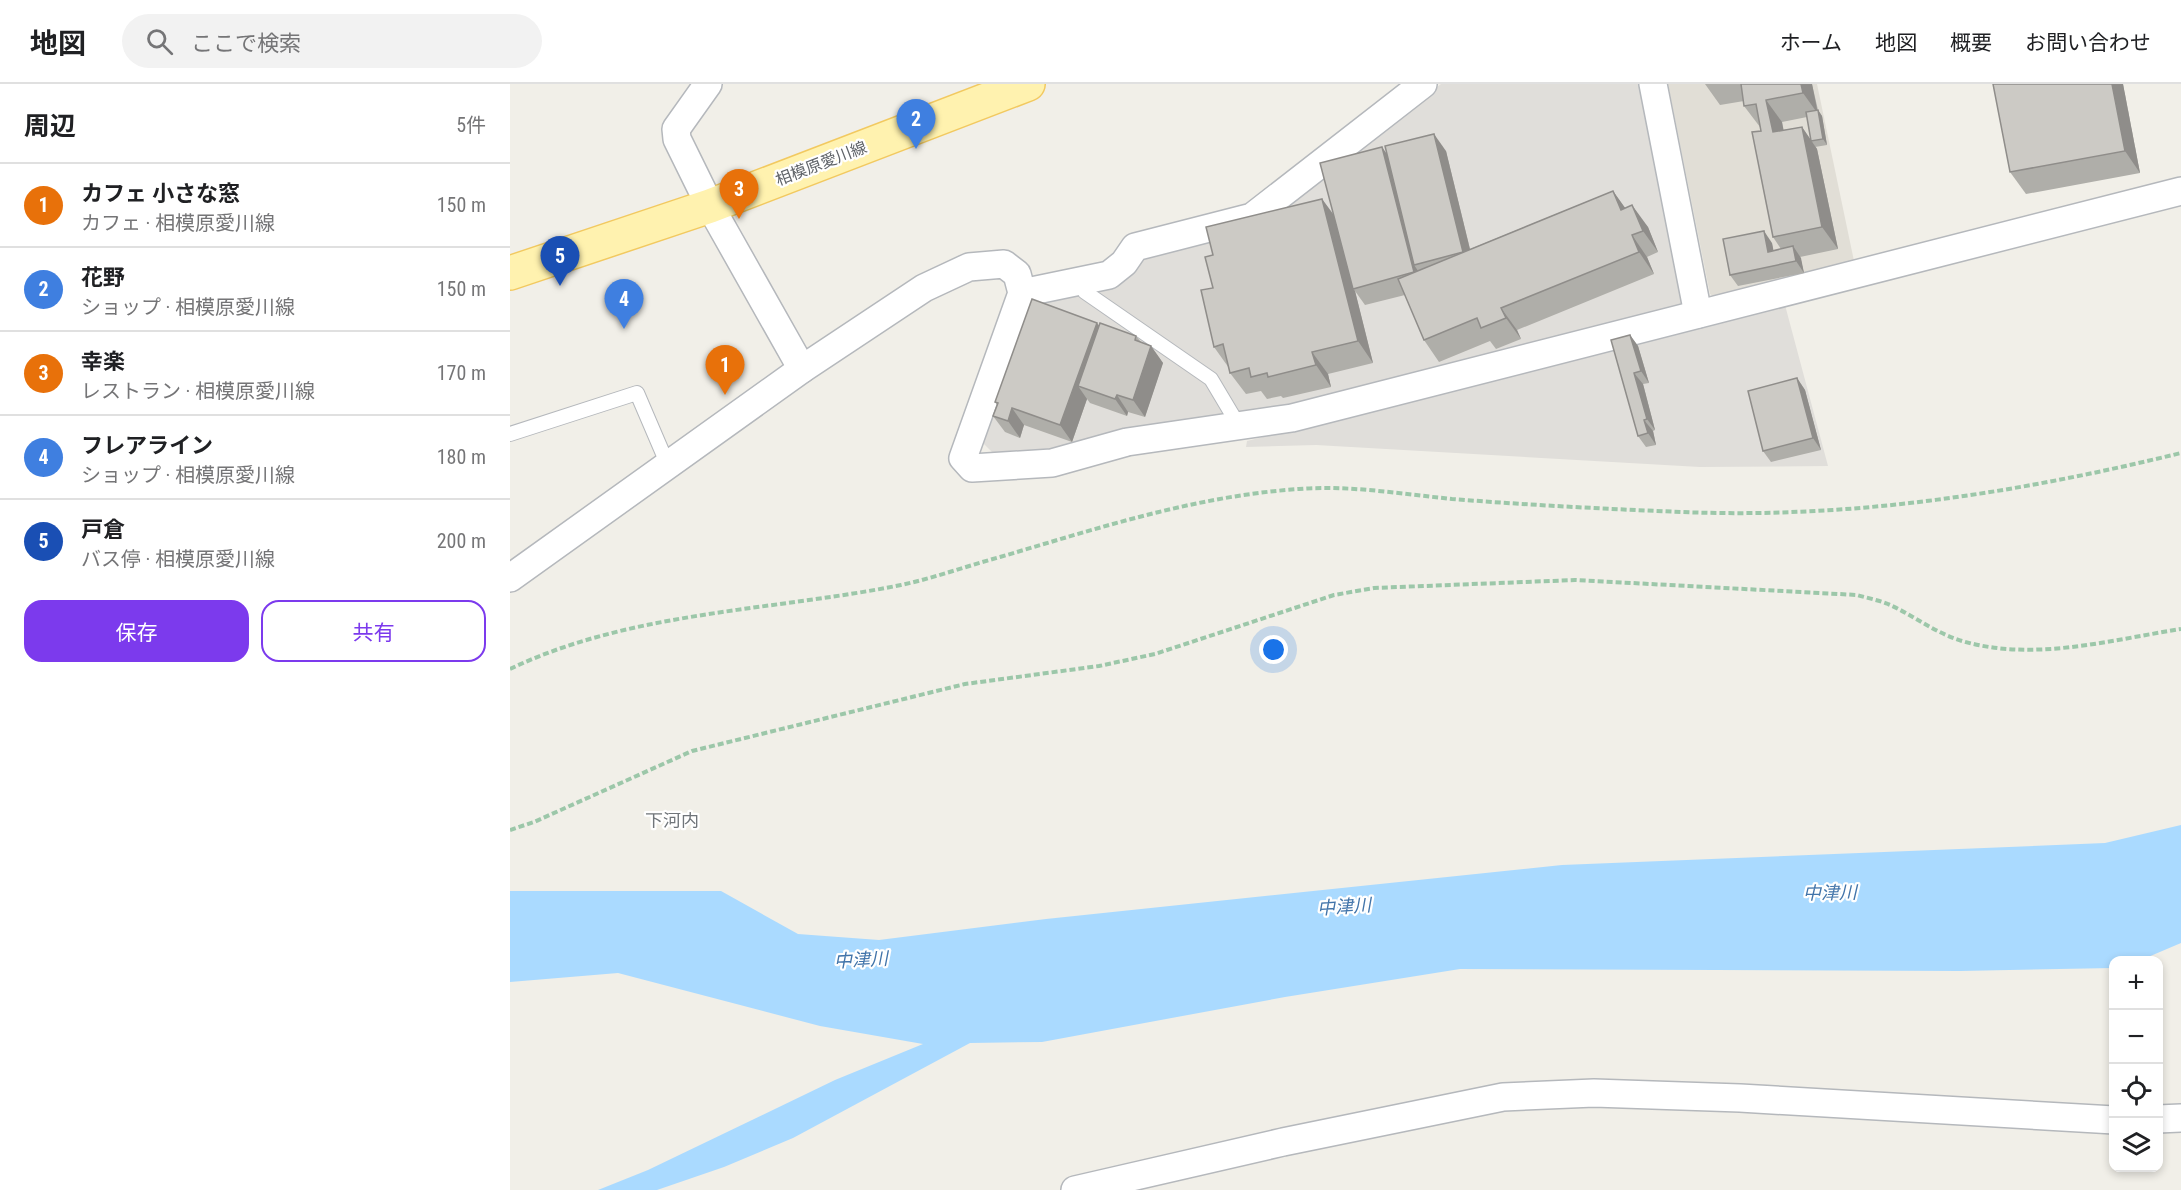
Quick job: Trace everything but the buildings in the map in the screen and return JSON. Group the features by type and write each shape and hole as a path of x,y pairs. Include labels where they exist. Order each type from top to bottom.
{"main road":[{"name":"相模原愛川線","path":"510,273 710,206 1028,84"}],"street":[{"path":"708,84 675,129 677,139 710,206 802,369"},
{"path":"1022,293 1109,274 1124,263 1136,247 1252,217 1423,84"},
{"path":"1653,84 1698,314"},
{"path":"510,578 667,463 802,369 924,288 969,267 1004,264 1017,274 1022,293 963,458 972,468 1052,463 1127,442 1292,418 2181,191"},
{"path":"1075,1190 1109,1186 1283,1142 1503,1097 1594,1093 1717,1097 2109,1120"},
{"path":"2163,1119 2181,1118"}],"lane":[{"path":"1081,281 1085,292 1211,379 1239,426"},
{"path":"510,434 637,393 667,463"}],"path":[{"path":"510,669 585,640 674,621 904,584 1145,514 1233,495 1304,488 1351,489 1508,503 1686,512 1785,513 1874,508 1969,497 2078,478 2181,453"},
{"path":"510,830 534,822 692,752 965,684 1100,666 1155,654 1334,595 1374,588 1575,580 1857,595 1887,604 1931,628 1963,641 2014,649 2056,648 2181,629"}],"shaded area":[{"path":"1441,84 1644,84 1686,293 1680,307 1272,411 1048,450 995,455 982,442 1030,304 1100,286 1148,257 1250,231"},
{"path":"1668,84 1817,84 1854,261 1714,297 1710,294"},
{"path":"1785,305 1828,466 1700,467 1316,445 1246,447 1247,441"}],"water":[{"name":"中津川","path":"2181,825 2181,943 2150,956 2109,956 2109,968 1960,971 1460,969 1285,997 1042,1042 970,1043 793,1138 724,1167 657,1190 598,1190 648,1170 835,1080 923,1044 820,1026 618,973 510,982 510,891 721,891 798,934 879,940 1046,919 1562,865 2105,843"}],"place":[{"name":"花野","path":"916,149"},
{"name":"幸楽","path":"739,219"},
{"name":"戸倉","path":"560,286"},
{"name":"フレアライン","path":"624,329"},
{"name":"カフェ 小さな窓","path":"725,395"}],"district":[{"name":"下河内","path":"672,821"}]}
